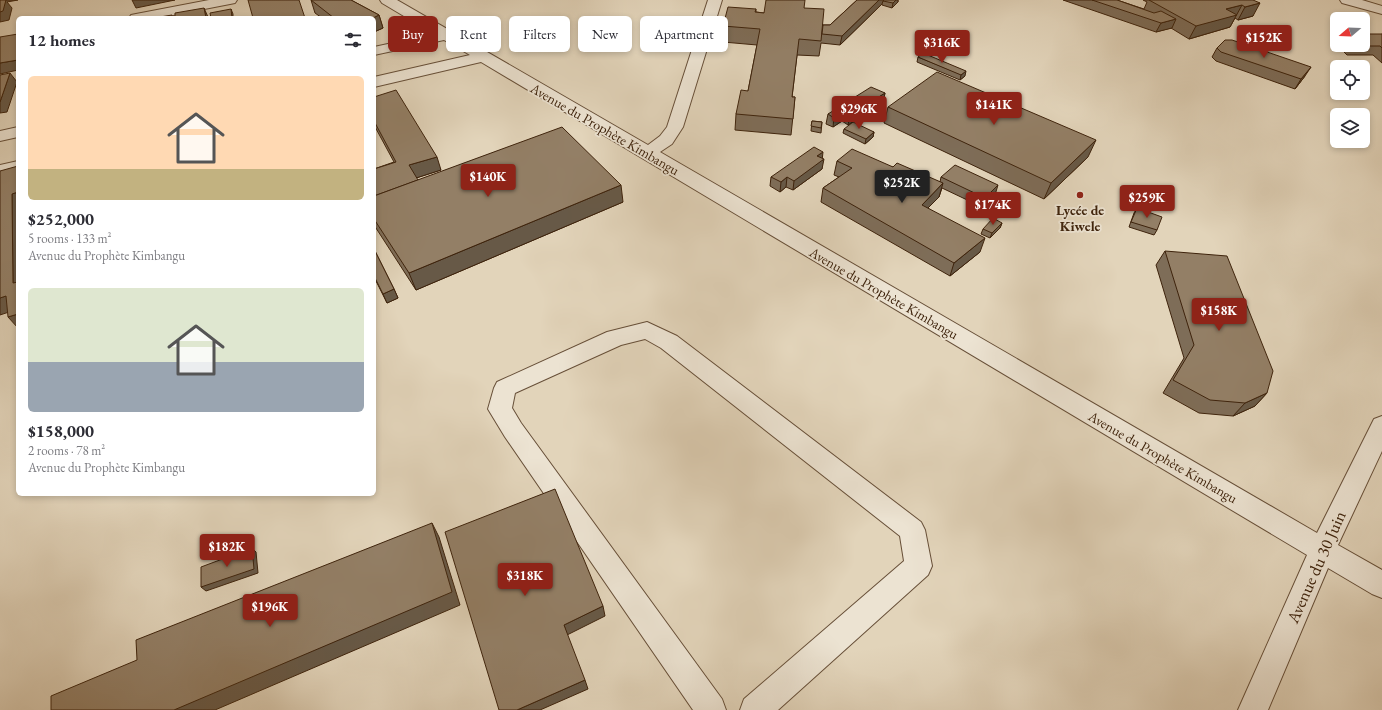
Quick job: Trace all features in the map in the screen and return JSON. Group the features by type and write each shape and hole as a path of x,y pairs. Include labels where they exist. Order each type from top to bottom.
{"street":[{"path":"146,16 230,0"},
{"name":"Avenue du Prophète Kimbangu","path":"387,0 446,34"},
{"path":"648,153 666,140 676,127 715,0"},
{"path":"1348,0 1382,10"},
{"path":"376,51 446,35"},
{"name":"Avenue du Prophète Kimbangu","path":"475,52 1382,585"},
{"path":"376,82 481,56"},
{"path":"0,136 16,132"},
{"path":"0,170 16,166"},
{"path":"711,710 513,430 500,408 505,388 615,338 647,330 669,342 912,530 918,566 755,710"},
{"name":"Avenue du 30 Juin","path":"1253,710 1322,551 1382,426"}],"building":[{"path":"0,0 6,0 3,11 0,12"},
{"path":"248,0 299,0 304,16 252,16"},
{"path":"311,0 351,0 379,15 376,16 331,16"},
{"path":"766,0 805,0 804,8 824,9 821,41 799,39 792,97 795,97 793,119 736,114 741,90 748,91 760,29 728,26 728,16 726,16 728,7 756,9 755,12 764,13"},
{"path":"857,0 879,0 842,36 822,34 823,25 830,25"},
{"path":"896,0 893,3 883,1"},
{"path":"1092,0 1117,0 1154,13 1161,11 1176,19 1161,23"},
{"path":"1149,0 1253,0 1260,3 1245,7 1242,5 1226,9 1237,15 1196,26"},
{"path":"204,8 206,16 175,16 175,13"},
{"path":"231,9 232,16 211,16 210,13"},
{"path":"16,34 16,60 0,63 0,37"},
{"path":"1370,34 1382,34 1382,48 1380,46 1370,46"},
{"path":"1225,40 1232,40 1311,67 1301,79 1221,52 1217,48"},
{"path":"923,53 966,71 961,75 918,57"},
{"path":"937,72 1096,140 1051,183 888,107"},
{"path":"10,73 0,102 0,75"},
{"path":"871,87 885,93 850,115 843,112 834,118 828,114"},
{"path":"396,90 437,157 409,165 418,180 376,195 376,168 396,162 376,125 376,96"},
{"path":"812,121 822,122 821,128 811,126"},
{"path":"853,122 874,132 866,139 844,129"},
{"path":"562,127 621,185 409,273 376,222 376,195"},
{"path":"814,147 823,152 817,156 824,159 794,181 787,177 781,182 771,177"},
{"path":"852,149 893,167 897,163 943,183 922,205 985,238 954,263 823,188 852,168 837,161"},
{"path":"955,165 998,185 985,198 941,177"},
{"path":"16,167 16,193 12,194 13,283 16,282 16,315 8,317 6,296 0,298 0,171"},
{"path":"1137,208 1162,217 1157,230 1131,222"},
{"path":"993,218 1002,223 992,233 983,229"},
{"path":"1165,251 1227,256 1273,371 1267,393 1245,403 1210,400 1173,380 1194,345"},
{"path":"376,253 394,289 383,294 376,280"},
{"path":"555,489 603,606 564,625 585,680 517,710 499,710 445,532"},
{"path":"432,523 452,592 174,710 51,710 51,696 137,660 136,640"},
{"path":"252,548 254,569 201,587 201,567"}],"place":[{"name":"Lycée de Kiwele","path":"1080,195"}]}
